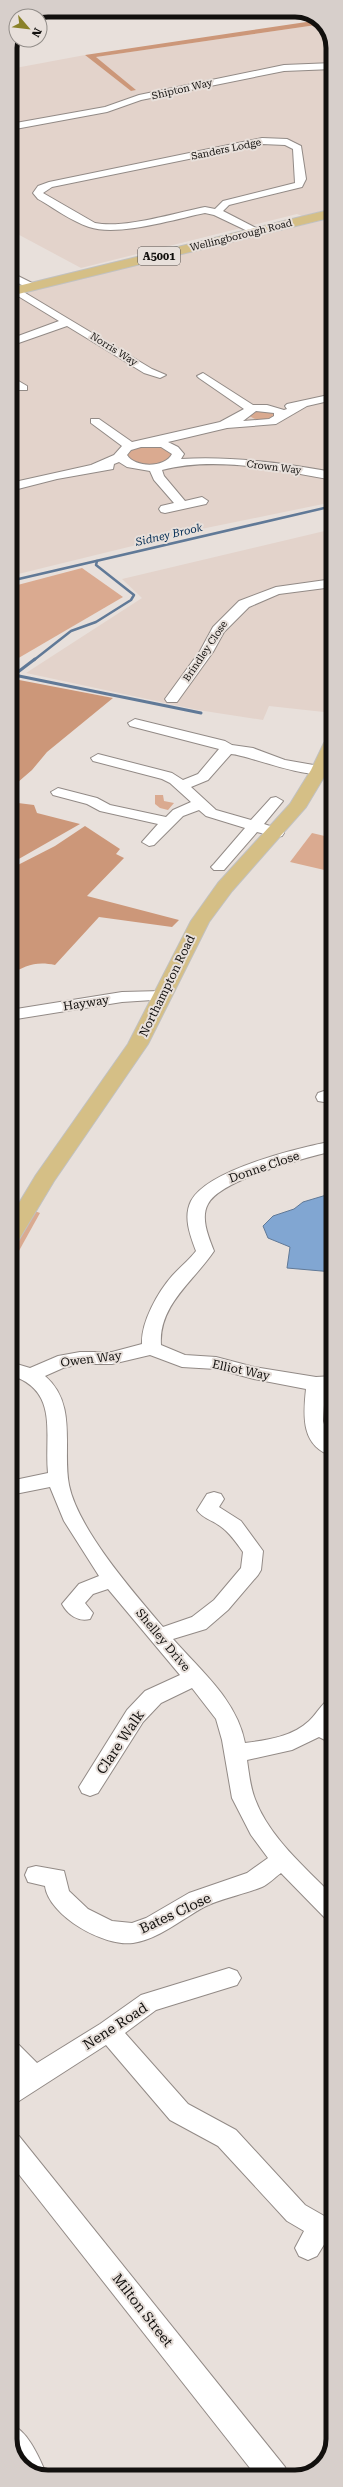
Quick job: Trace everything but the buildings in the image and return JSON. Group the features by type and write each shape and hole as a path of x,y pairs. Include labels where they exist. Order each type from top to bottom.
{"main road":[{"name":"Wellingborough Road","path":"17,290 326,215"},
{"name":"Northampton Road","path":"17,1225 57,1160 138,1044 200,921 225,887 277,833 297,807 326,758"}],"street":[{"name":"Shipton Way","path":"17,126 36,125 107,109 139,98 284,68 326,66"},
{"path":"206,74 219,81"},
{"name":"Sanders Lodge","path":"217,212 226,203 299,184 301,179 298,148 287,142 262,141 50,182 41,188 39,195 99,227 121,227 200,210 217,212 256,232"},
{"path":"17,279 32,287"},
{"name":"Norris Way","path":"17,293 68,322 148,371 160,375"},
{"path":"17,340 68,322"},
{"path":"203,376 248,412 249,420 259,422"},
{"path":"17,384 23,388"},
{"path":"224,425 248,412 302,405 326,399"},
{"path":"17,484 97,466 121,455 131,446 224,425 272,422 280,416 302,405"},
{"path":"270,408 279,411 280,416"},
{"path":"95,421 120,441 131,446"},
{"path":"174,455 173,444 184,435"},
{"path":"149,443 164,445 174,455"},
{"path":"121,455 124,462 135,466"},
{"path":"97,466 135,466 155,468 174,455"},
{"name":"Crown Way","path":"174,455 215,461 280,467 326,475"},
{"path":"155,468 158,477 182,505"},
{"path":"165,509 202,501"},
{"name":"Brindley Close","path":"172,699 206,652 218,630 244,604 276,591 326,585"},
{"path":"136,723 220,744 229,749 248,751 282,764 320,770"},
{"path":"182,785 203,777 224,752 229,749"},
{"path":"98,758 156,772 175,780 182,785 200,804 221,817 277,833"},
{"path":"58,792 124,813 168,822"},
{"path":"219,867 276,801"},
{"path":"150,842 168,822 184,809 200,804"},
{"name":"Hayway","path":"17,1015 122,997 162,996"},
{"name":"Donne Close","path":"152,1348 150,1339 165,1302 178,1281 196,1266 205,1252 196,1218 200,1202 212,1188 229,1178 313,1150 326,1147"},
{"name":"Owen Way","path":"31,1375 58,1362 80,1358 112,1358 152,1348"},
{"name":"Elliot Way","path":"152,1348 182,1361 216,1363 254,1373 324,1383"},
{"name":"Shelley Drive","path":"17,1370 31,1375 46,1388 56,1407 59,1478 64,1500 113,1579 158,1636 220,1707 230,1726 236,1752 243,1797 255,1823 284,1858 326,1903"},
{"path":"324,1383 312,1427 322,1444 326,1446"},
{"path":"17,1487 59,1478"},
{"path":"158,1636 199,1623 222,1605 251,1570 253,1551 239,1530 224,1517 207,1510 214,1499"},
{"path":"83,1613 72,1604 86,1589 113,1579"},
{"name":"Clare Walk","path":"90,1786 135,1716 153,1697 194,1678"},
{"path":"236,1752 278,1747 326,1730"},
{"name":"Bates Close","path":"36,1875 56,1878 58,1895 80,1916 109,1930 133,1933 154,1926 197,1900 255,1880 284,1858"},
{"name":"Nene Road","path":"17,2088 109,2031 149,2002 229,1978"},
{"path":"109,2031 179,2112 227,2138 296,2213 326,2229"},
{"path":"17,2059 34,2077"},
{"name":"Milton Street","path":"17,2153 269,2470"},
{"path":"308,2248 326,2231"}],"shaded area":[{"path":"311,21 315,25 96,57 136,90 131,91 85,55"},
{"path":"315,25 322,32 326,44 326,210 302,216 297,214 81,268 17,234 17,68 85,55 131,91 135,90 95,57"},
{"path":"326,220 326,503 206,528 17,574 17,293"},
{"path":"254,411 274,412 276,415 270,419 258,420 249,415"},
{"path":"142,446 159,446 172,452 173,457 162,464 149,465 137,462 126,456 128,451"},
{"path":"326,531 326,712 269,706 263,720 198,710 26,673 142,598 122,579"},
{"path":"82,568 123,597 17,659 17,585"},
{"path":"17,680 113,698 47,752 32,770 17,783"},
{"path":"155,795 163,795 164,801 174,803 168,810 160,808 155,804"},
{"path":"17,803 34,805 37,813 80,824 17,860"},
{"path":"85,826 120,849 116,854 124,858 87,896 179,920 172,927 99,917 55,965 42,963 26,966 17,971 17,865 55,846"},
{"path":"312,833 326,836 326,870 290,862"},
{"path":"32,1210 40,1213 17,1254 17,1235"}],"water":[{"path":"326,1195 326,1271 287,1268 290,1247 268,1238 263,1226 273,1216 294,1209 303,1202"}],"waterway":[{"name":"Sidney Brook","path":"17,579 326,508"},
{"path":"34,660 71,631 96,622 131,600 134,595 96,565 97,561"},
{"path":"17,673 35,659"},
{"path":"17,676 201,713"}]}
